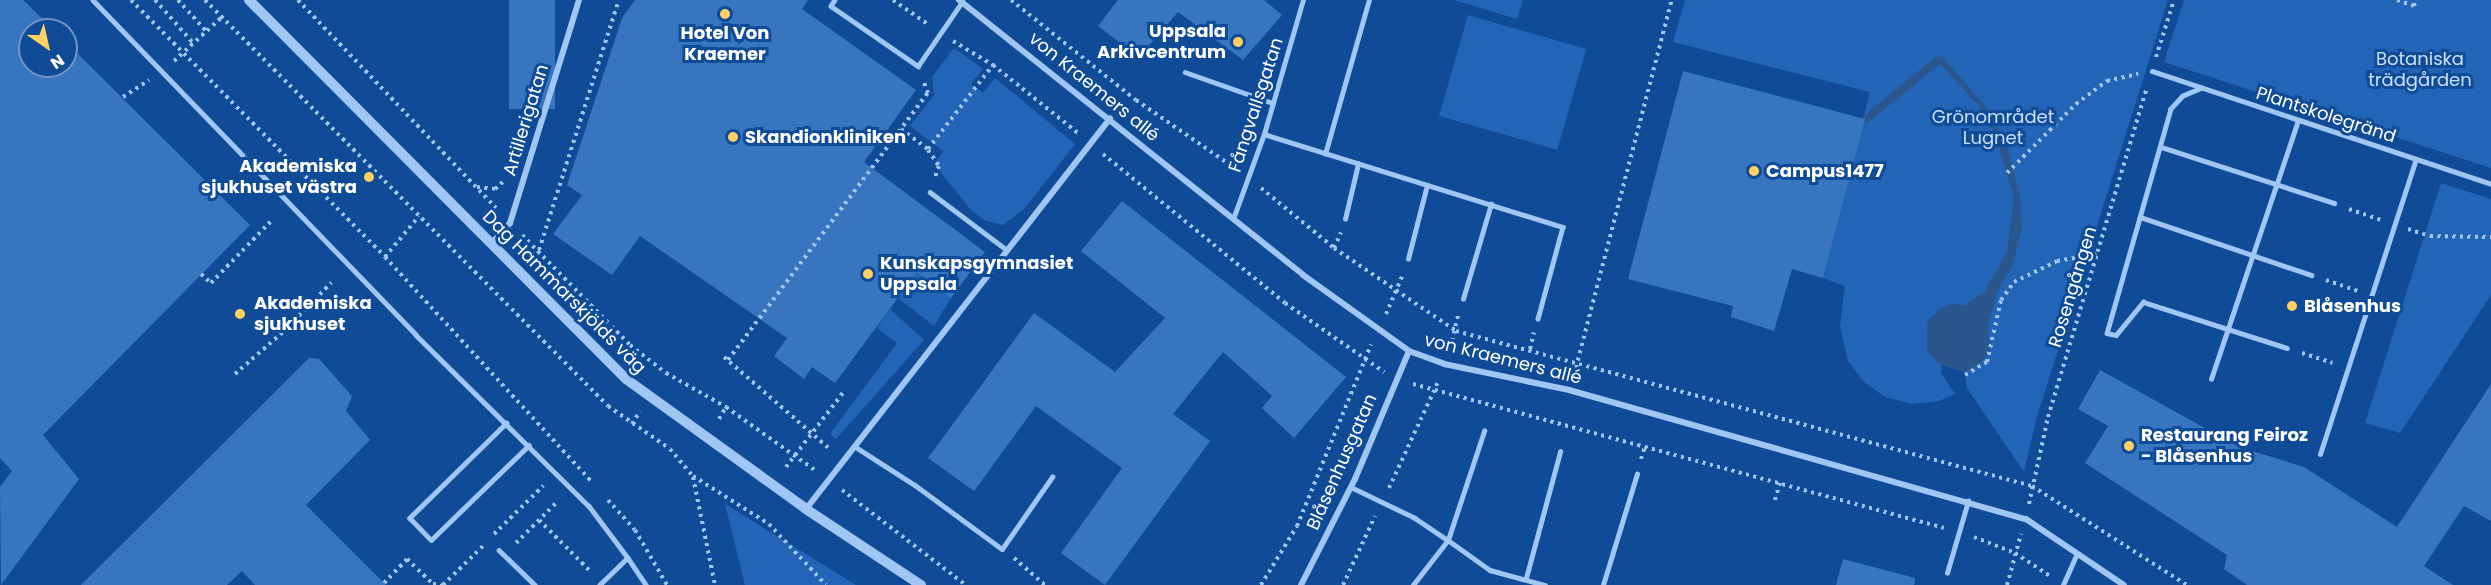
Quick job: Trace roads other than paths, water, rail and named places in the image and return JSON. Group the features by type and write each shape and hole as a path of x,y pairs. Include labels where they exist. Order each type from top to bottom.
{"street":[{"name":"Dag Hammarskjölds väg","path":"249,0 420,176 492,243 626,379 806,509 921,585"},
{"name":"Artillerigatan","path":"492,243 510,223 579,0"},
{"name":"von Kraemers allé","path":"960,1 1110,118 1303,275 1409,351 1444,364 1569,390 2026,519 2124,585"},
{"path":"806,509 1110,118"},
{"path":"2320,454 2416,159"},
{"name":"Blåsenhusgatan","path":"1301,585 1351,487 1409,351"}],"lane":[{"path":"93,0 589,506 646,585"},
{"path":"835,0 831,6 918,66 960,1"},
{"name":"Fångvallsgatan","path":"1233,219 1264,134 1303,0"},
{"path":"1325,154 1369,0"},
{"name":"Plantskolegränd","path":"2152,71 2491,184"},
{"path":"1185,72 1273,103"},
{"path":"2202,88 2183,96 2171,109 2107,333 2116,335 2143,302 2287,348"},
{"path":"2211,379 2298,120"},
{"path":"1264,134 1563,227 1538,319"},
{"path":"2162,147 2334,203"},
{"path":"1345,219 1358,164"},
{"path":"1408,259 1426,185"},
{"path":"930,192 1007,250"},
{"path":"1463,299 1491,204"},
{"path":"2140,217 2311,275"},
{"path":"507,423 410,519 431,540 529,445"},
{"path":"1413,585 1448,540 1484,431"},
{"path":"854,446 915,485 1002,549 1052,477"},
{"path":"1526,578 1560,452"},
{"path":"1603,585 1637,474"},
{"path":"1351,487 1448,540 1490,570 1545,585"},
{"path":"1947,573 1968,501"},
{"path":"499,550 535,585"},
{"path":"2063,585 2077,554"},
{"path":"600,585 628,558"}],"waterway":[{"path":"1866,119 1937,61"}],"place":[{"name":"Hotel Von Kraemer","path":"725,14"},
{"name":"Uppsala Arkivcentrum","path":"1238,42"},
{"name":"Skandionkliniken","path":"733,137"},
{"name":"Campus1477","path":"1754,171"},
{"name":"Akademiska sjukhuset västra","path":"369,177"},
{"name":"Kunskapsgymnasiet Uppsala","path":"868,274"},
{"name":"Blåsenhus","path":"2292,306"},
{"name":"Akademiska sjukhuset","path":"240,314"},
{"name":"Restaurang Feiroz - Blåsenhus","path":"2129,446"}],"park label":[{"name":"Botaniska trädgården","path":"2420,70"},
{"name":"Grönområdet Lugnet","path":"1993,128"}]}
